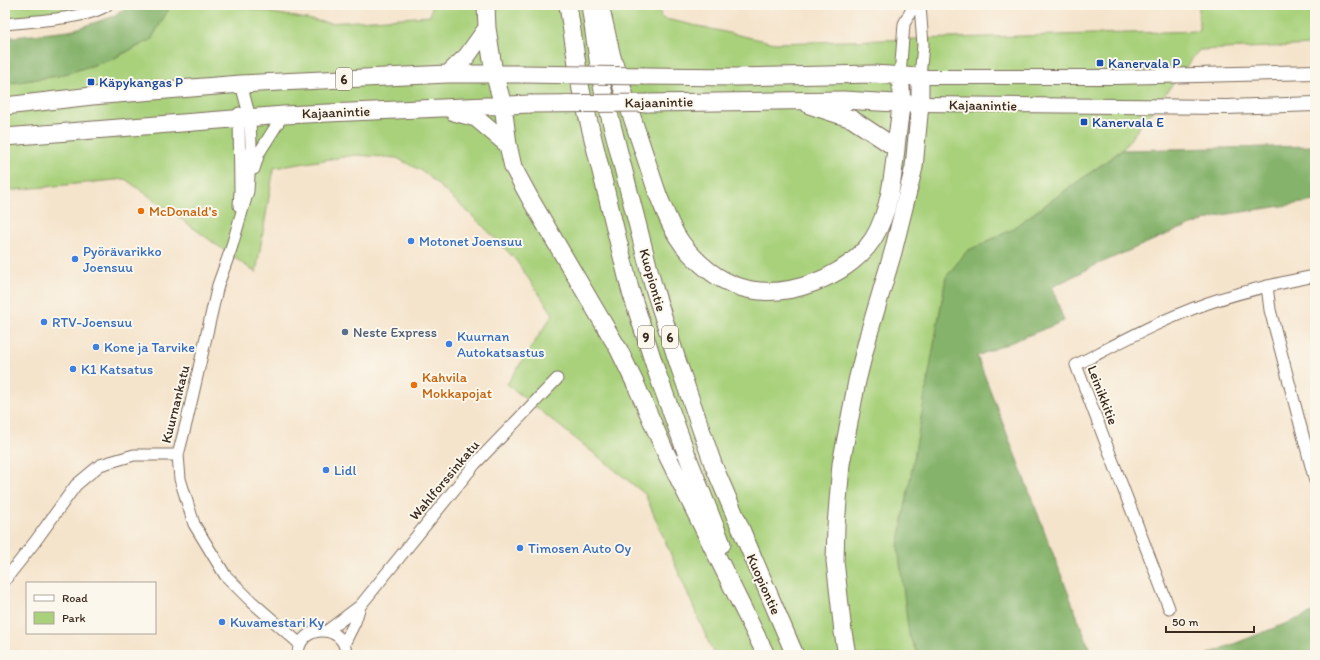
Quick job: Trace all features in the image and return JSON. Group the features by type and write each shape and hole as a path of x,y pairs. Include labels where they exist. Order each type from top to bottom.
{"highway":[{"path":"486,5 487,28 494,73 503,105 508,145 513,167 619,350 664,449 766,655"},
{"name":"Kuopiontie","path":"568,5 581,90 630,289 657,373 687,455 720,538 770,655"},
{"name":"Kuopiontie","path":"590,5 602,86 655,292 713,464 795,655"},
{"path":"600,5 612,57 658,195 667,217 678,238 694,258 712,274 746,289 761,292 793,290 828,277 859,256 873,238 884,215 893,177 901,104 900,76"},
{"path":"448,74 467,56 487,28"},
{"name":"Kajaanintie","path":"5,106 92,96 241,84 448,74 494,73 736,77 873,74 900,76"},
{"name":"6","path":"900,76 920,77"},
{"path":"847,655 843,632 836,561 836,526 841,464 857,381 867,340 893,252 914,167 920,104 920,77"},
{"path":"793,100 852,119 896,148"},
{"name":"Kajaanintie","path":"5,137 200,122 245,117 530,104 843,100 920,104"},
{"path":"440,108 476,118 508,145"}],"main road":[{"name":"Kajaanintie","path":"920,77 1116,77 1315,72"},
{"name":"Kajaanintie","path":"920,104 1227,107 1315,104"}],"street":[{"path":"5,24 80,15 103,8 107,5"},
{"path":"900,76 904,24 914,5"},
{"path":"920,5 923,44 920,77"},
{"name":"Kuurnankatu","path":"241,84 245,117 251,145 248,191 231,249 218,285 178,455 180,479 194,524 226,576 299,650"},
{"path":"248,191 258,153 283,115"},
{"name":"Kuurnankatu","path":"237,228 245,117"},
{"name":"Leinikkitie","path":"1169,608 1076,365 1148,328 1182,313 1209,303 1267,286 1315,276"},
{"path":"1267,286 1270,310 1315,481"},
{"name":"Wahlforssinkatu","path":"327,631 360,606 475,464 557,379"},
{"path":"5,580 76,485 100,465 134,455 178,455"},
{"name":"Wahlforssinkatu","path":"345,649 360,606"},
{"path":"299,650 306,637 319,630 334,633 340,638 345,649"}],"green space":[{"path":"5,5 70,5 71,10 69,13 5,21"},
{"path":"129,5 171,5 151,40 110,60 58,76 5,84 5,38 69,31 115,16"},
{"path":"170,5 229,5 329,23 430,16 432,5 659,5 661,18 775,43 1199,31 1199,5 1315,5 1315,45 1199,50 1122,150 1009,231 967,251 909,635 918,655 714,655 645,494 507,384 553,314 515,259 480,223 424,172 397,158 356,155 274,168 256,273 125,179 5,191 5,84 58,76 110,60 151,40"},
{"path":"1315,146 1315,201 1222,215 1177,230 1096,265 1052,287 1064,321 977,356 1092,655 918,655 909,635 898,547 946,277 967,251 1009,231 1122,150"},
{"path":"1315,612 1315,655 1206,655"}],"place":[{"name":"Kanervala P","path":"1100,63"},
{"name":"Käpykangas P","path":"91,82"},
{"name":"Kanervala E","path":"1084,122"},
{"name":"McDonald's","path":"141,211"},
{"name":"Motonet Joensuu","path":"411,241"},
{"name":"Pyörävarikko Joensuu","path":"75,259"},
{"name":"RTV-Joensuu","path":"44,322"},
{"name":"Neste Express","path":"345,332"},
{"name":"Kuurnan Autokatsastus","path":"449,344"},
{"name":"Kone ja Tarvike","path":"96,347"},
{"name":"K1 Katsatus","path":"73,369"},
{"name":"Kahvila Mokkapojat","path":"414,385"},
{"name":"Lidl","path":"326,470"},
{"name":"Timosen Auto Oy","path":"520,548"},
{"name":"Kuvamestari Ky","path":"222,622"}]}
